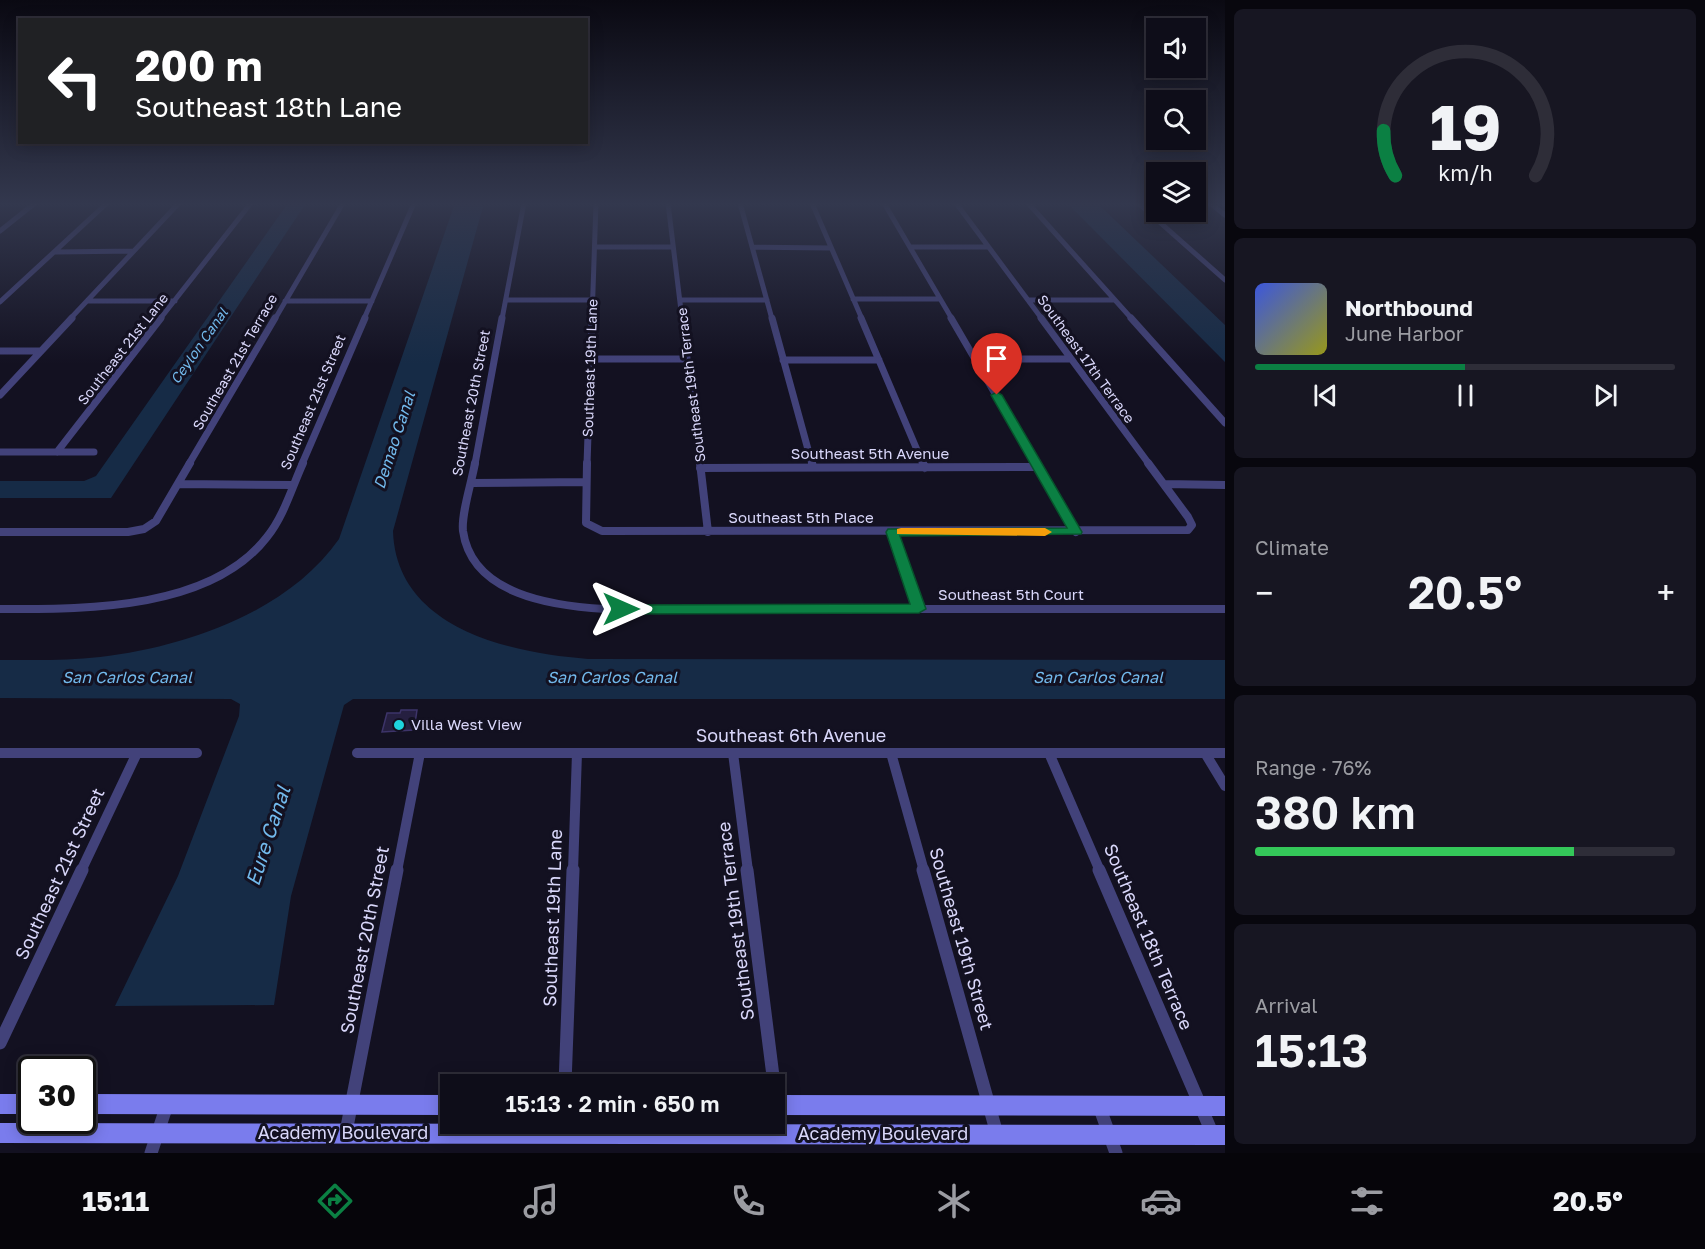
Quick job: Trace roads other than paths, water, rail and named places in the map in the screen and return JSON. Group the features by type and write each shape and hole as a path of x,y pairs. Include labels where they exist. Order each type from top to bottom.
{"street":[{"path":"0,301 49,257"},
{"path":"0,395 129,257"},
{"name":"Southeast 21st Lane","path":"57,452 210,257"},
{"name":"Southeast 21st Terrace","path":"0,532 128,532 144,529 156,521 311,257"},
{"name":"Southeast 21st Street","path":"0,609 121,607 160,599 203,583 240,563 260,546 274,529 391,257"},
{"name":"Southeast 20th Street","path":"511,589 484,572 465,543 464,522 514,257"},
{"name":"Southeast 19th Lane","path":"593,529 585,520 595,257"},
{"name":"Southeast 19th Terrace","path":"674,257 708,532"},
{"path":"755,257 813,467"},
{"path":"835,257 925,468"},
{"path":"916,257 1076,532"},
{"name":"Southeast 17th Terrace","path":"995,257 1191,521 1188,530"},
{"path":"1076,257 1225,423"},
{"path":"1199,257 1225,280"},
{"path":"853,299 940,299"},
{"path":"506,300 593,300"},
{"path":"681,300 767,300"},
{"path":"1028,300 1114,300"},
{"path":"88,301 175,301"},
{"path":"285,301 372,301"},
{"path":"0,351 41,351"},
{"path":"591,360 687,359"},
{"path":"975,359 1071,359"},
{"path":"783,360 879,360"},
{"path":"0,452 94,452"},
{"name":"Southeast 5th Avenue","path":"700,468 1039,467"},
{"path":"471,483 586,482"},
{"path":"178,484 293,485"},
{"path":"1164,484 1225,485"},
{"name":"Southeast 5th Place","path":"593,529 608,532 1177,532 1188,530"},
{"path":"892,532 919,609"},
{"name":"Southeast 5th Court","path":"511,589 551,603 589,608 1225,609"},
{"path":"0,753 197,753"},
{"name":"Southeast 21st Street","path":"0,1043 137,753"},
{"name":"Southeast 6th Avenue","path":"357,753 1225,753"},
{"name":"Southeast 20th Street","path":"346,1133 420,753"},
{"name":"Southeast 19th Lane","path":"565,1074 577,753"},
{"name":"Southeast 19th Terrace","path":"733,753 771,1074"},
{"name":"Southeast 19th Street","path":"891,753 997,1134"},
{"name":"Southeast 18th Terrace","path":"1049,753 1201,1106 1219,1135"},
{"path":"1205,753 1225,786"},
{"name":"Academy Boulevard","path":"785,1096 989,1105 1225,1106"},
{"path":"0,1104 18,1104"},
{"name":"Academy Boulevard","path":"96,1104 440,1105"},
{"path":"151,1153 167,1104"},
{"path":"1099,1105 1112,1144"},
{"name":"Academy Boulevard","path":"0,1133 440,1131"},
{"name":"Academy Boulevard","path":"785,1134 997,1134 1112,1144 1219,1135"}],"water":[{"name":"Ceylon Canal","path":"250,257 270,257 111,498 0,498 0,481 84,481 96,476"},
{"path":"436,257 469,257 393,531 399,564 414,591 435,613 462,629 492,641 525,650 588,659 1225,660 1225,699 353,699 344,705 291,896 274,1005 115,1006 178,876 239,716 240,704 231,699 0,698 0,660 88,658 133,652 200,635 264,606 292,587 318,565 339,539"},
{"path":"1120,257 1153,257 1225,325 1225,362"}],"place":[{"name":"Villa West View","path":"399,725"}],"water label":[{"name":"Demao Canal","path":"394,440"},
{"name":"San Carlos Canal","path":"127,677"},
{"name":"San Carlos Canal","path":"612,677"},
{"name":"San Carlos Canal","path":"1098,677"},
{"name":"Eure Canal","path":"268,836"}]}
